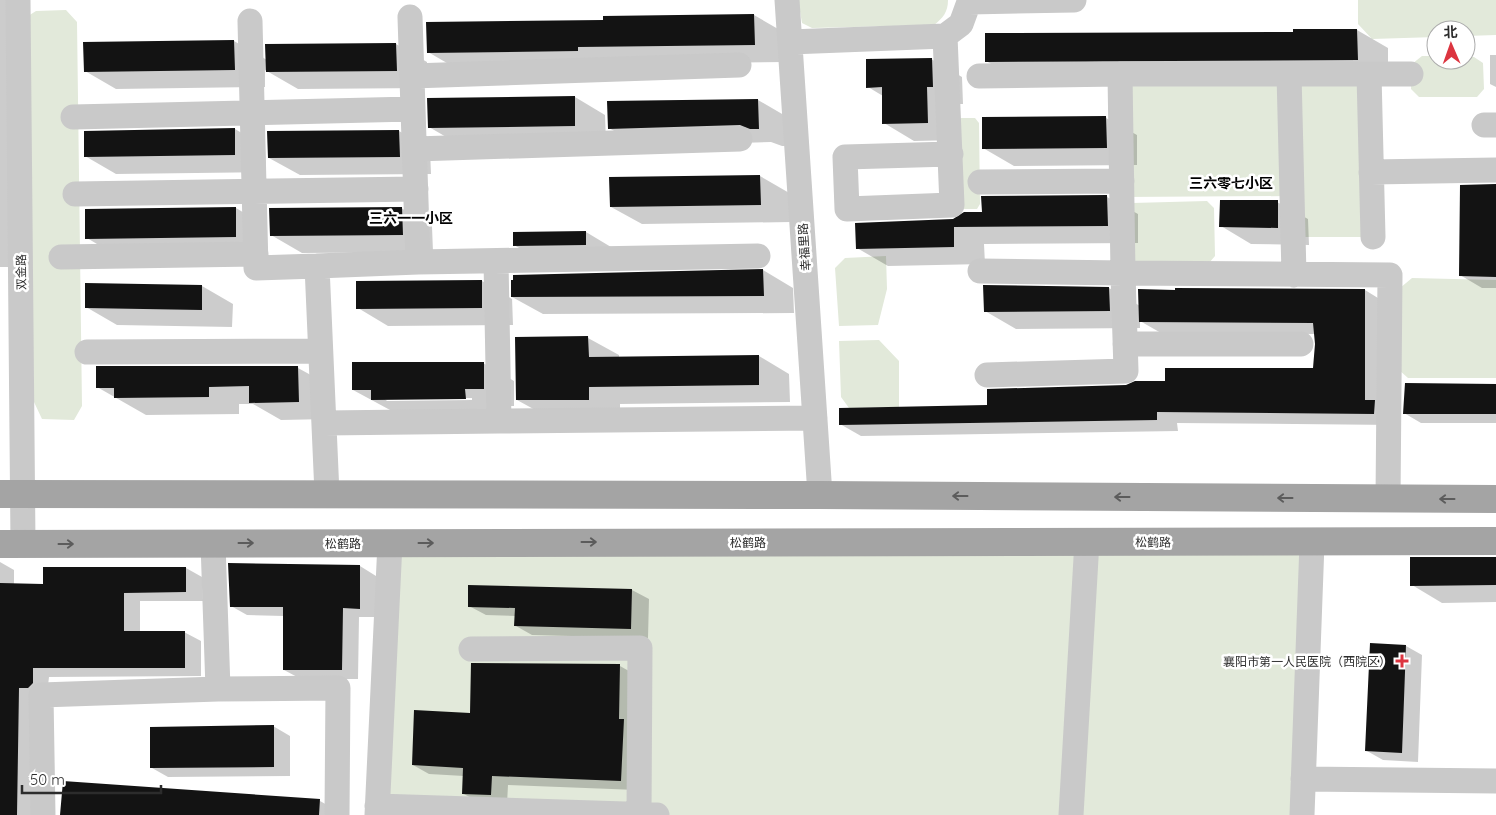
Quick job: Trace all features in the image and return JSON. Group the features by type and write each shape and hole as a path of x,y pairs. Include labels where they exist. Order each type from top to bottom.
{"main road":[{"path":"12,494 820,495 1496,499"},
{"name":"松鹤路","path":"12,544 1087,541 1312,543 1496,541"}],"street":[{"name":"双金路","path":"12,544 18,0"},
{"name":"幸福里路","path":"787,0 820,495"},
{"path":"790,42 945,36 961,24 969,1 1074,0"},
{"path":"410,16 418,262"},
{"path":"250,21 256,268 418,262 758,256"},
{"path":"945,36 951,154"},
{"path":"412,76 739,65"},
{"path":"987,375 1126,371 1120,74"},
{"path":"1289,74 1294,274"},
{"path":"1370,74 1373,237"},
{"path":"978,76 1411,74"},
{"path":"73,117 413,109"},
{"path":"415,149 740,139"},
{"path":"1371,172 1496,170"},
{"path":"980,182 1122,181"},
{"path":"75,194 416,189"},
{"path":"61,257 256,254"},
{"path":"496,261 499,422"},
{"path":"317,266 327,494"},
{"path":"980,271 1390,275 1388,499"},
{"path":"1125,344 1301,344"},
{"path":"87,352 320,351"},
{"path":"324,423 815,418"},
{"path":"1071,815 1087,541"},
{"path":"213,543 218,689"},
{"path":"390,543 377,810 658,815"},
{"path":"1302,815 1312,543"},
{"path":"471,649 640,648 639,814"},
{"path":"43,815 41,695 218,689 338,688 337,815"},
{"path":"1303,780 1496,781"}],"green space":[{"path":"798,0 948,0 944,14 934,25 812,28 802,23"},
{"path":"1358,0 1496,0 1496,35 1476,36 1476,20 1426,20 1426,37 1372,39 1358,24"},
{"path":"66,10 77,22 82,406 74,420 42,419 34,402 25,18 36,11"},
{"path":"1422,56 1426,56 1426,70 1476,70 1476,58 1483,63 1484,89 1477,97 1419,97 1411,89 1412,64"},
{"path":"1120,74 1369,74 1373,237 1293,237 1292,196 1122,197"},
{"path":"959,118 975,118 979,123 980,204 977,209 959,209"},
{"path":"1207,201 1214,208 1215,256 1209,263 1132,264 1132,203"},
{"path":"886,256 887,289 878,325 839,326 835,268 845,258"},
{"path":"1412,278 1496,280 1496,378 1408,378 1399,370 1400,288"},
{"path":"879,340 899,361 899,407 849,408 841,397 839,341"},
{"path":"390,543 1312,543 1302,815 657,815 377,806"}],"building":[{"path":"754,14 755,45 578,47 578,51 427,53 426,22 603,20 603,16"},
{"path":"1293,29 1357,29 1358,60 985,62 985,33 1293,32"},
{"path":"234,40 235,70 84,72 83,42"},
{"path":"396,43 397,71 266,72 265,44"},
{"path":"932,58 933,87 927,87 928,123 882,124 882,87 866,88 866,59"},
{"path":"575,96 575,126 428,128 427,98"},
{"path":"758,99 759,129 750,129 740,125 608,129 607,101"},
{"path":"1106,116 1107,148 982,149 982,117"},
{"path":"235,128 235,155 84,157 84,131"},
{"path":"399,130 400,157 268,158 267,131"},
{"path":"760,175 761,205 610,207 609,177"},
{"path":"1496,184 1496,277 1459,276 1460,185"},
{"path":"1107,195 1108,226 954,227 954,247 856,249 855,223 953,219 964,212 982,212 981,196"},
{"path":"1220,200 1278,200 1278,228 1219,227"},
{"path":"236,207 236,237 85,239 85,209"},
{"path":"402,207 403,235 270,236 269,208"},
{"path":"586,231 586,245 513,246 513,232"},
{"path":"763,269 764,296 511,297 511,280 513,280 513,275"},
{"path":"482,280 482,308 356,309 356,281"},
{"path":"85,283 202,285 202,310 85,308"},
{"path":"983,285 1109,287 1110,311 984,312"},
{"path":"1175,288 1365,289 1365,400 1375,400 1374,414 1157,412 1157,420 839,425 839,408 987,405 987,389 1126,385 1135,381 1165,381 1165,368 1313,368 1315,344 1313,323 1139,322 1138,289 1175,290"},
{"path":"588,336 589,357 759,355 759,385 589,387 589,400 516,400 515,337"},
{"path":"352,362 484,362 484,389 465,389 466,399 371,400 371,390 352,390"},
{"path":"96,366 298,366 299,402 249,403 249,386 209,387 209,397 114,398 114,388 96,388"},
{"path":"1405,383 1496,384 1496,414 1403,414"},
{"path":"1410,557 1496,557 1496,585 1410,586"},
{"path":"228,563 360,565 360,609 343,608 342,670 283,670 283,607 230,607"},
{"path":"43,567 186,567 186,592 124,593 124,631 185,631 185,668 33,668 33,683 28,688 19,688 17,815 0,815 0,583 43,584"},
{"path":"468,585 632,589 631,629 514,626 515,608 468,607"},
{"path":"1370,643 1406,645 1402,753 1365,751"},
{"path":"471,663 620,664 619,719 624,719 621,781 492,776 491,795 462,794 463,768 412,765 414,710 470,713"},
{"path":"274,725 274,767 150,768 150,727"},
{"path":"63,781 320,799 319,815 60,815"}],"place":[{"name":"襄阳市第一人民医院（西院区）","path":"1402,661"}],"district":[{"name":"三六零七小区","path":"1231,183"},
{"name":"三六一一小区","path":"411,218"}]}
